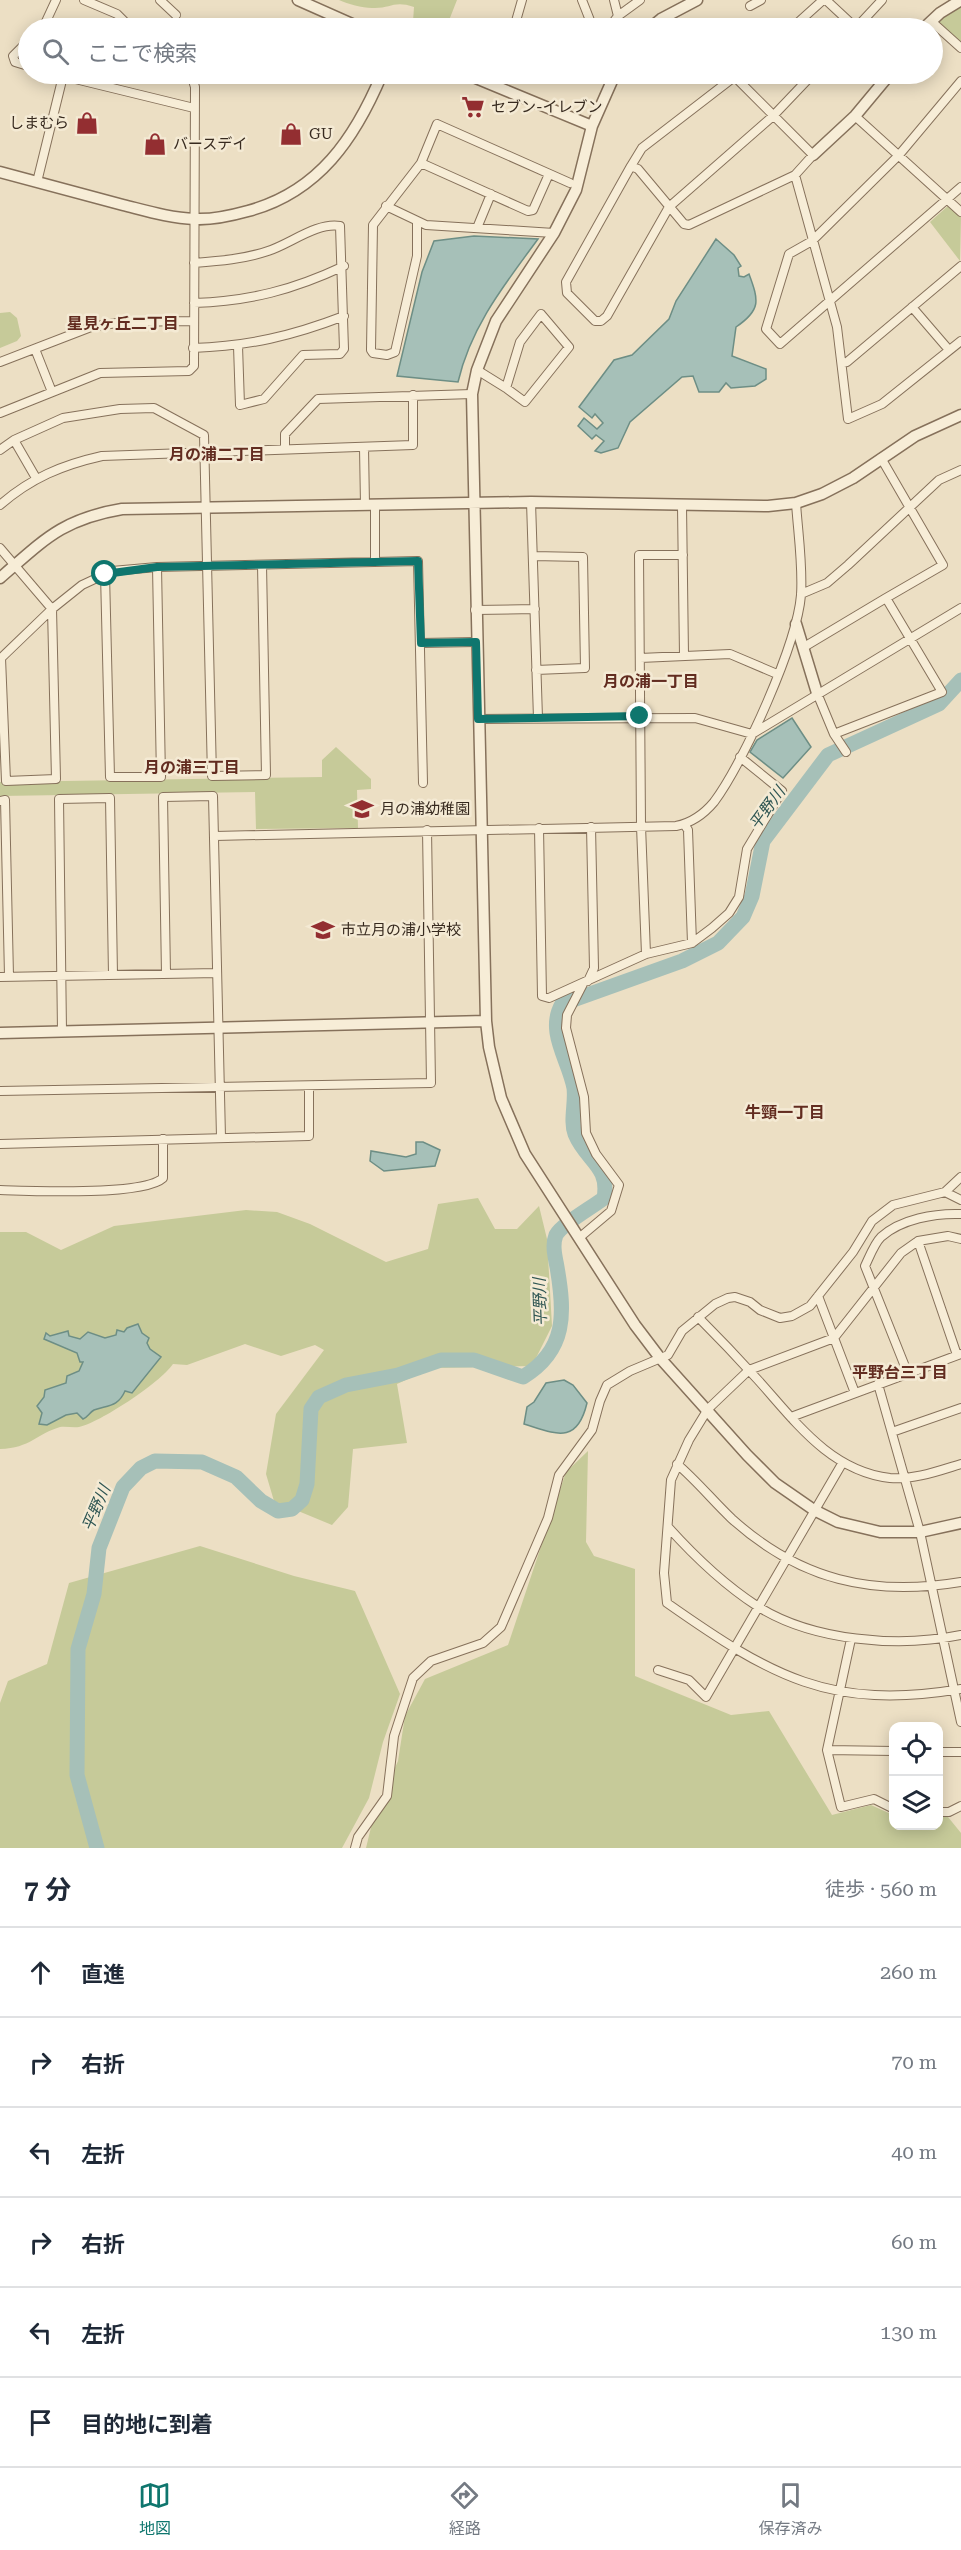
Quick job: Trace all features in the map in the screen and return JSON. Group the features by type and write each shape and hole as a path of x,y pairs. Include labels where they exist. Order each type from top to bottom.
{"street":[{"path":"48,18 56,0"},
{"path":"84,0 117,14 121,18"},
{"path":"160,0 176,15"},
{"path":"298,0 338,18"},
{"path":"517,18 522,0"},
{"path":"582,0 588,18"},
{"path":"614,0 618,16 640,0"},
{"path":"663,18 697,0"},
{"path":"750,6 761,0"},
{"path":"804,18 825,0 845,18"},
{"path":"865,18 882,0"},
{"path":"937,18 961,0"},
{"path":"943,36 961,48"},
{"path":"18,51 13,56 15,62 18,63"},
{"path":"961,81 899,155 812,242 789,254 766,329 780,344 949,200 961,187"},
{"path":"37,182 56,84"},
{"path":"95,84 194,108"},
{"path":"0,413 100,373 189,371 194,366 194,84"},
{"path":"0,172 152,212 195,219 213,219 263,207 289,196 312,180 347,143 361,121 378,84"},
{"path":"491,84 592,126"},
{"path":"611,84 592,126 576,190 554,233 496,321 477,370 472,394 475,610 486,1021 489,1047 501,1098 525,1154 635,1325 660,1358 775,1483 814,1510 838,1522 879,1532 920,1532 961,1524"},
{"path":"724,84 642,148 566,282 567,293 595,321 601,321 607,316 669,207 773,116 803,84"},
{"path":"744,84 813,155"},
{"path":"631,166 638,168 684,224 689,225 795,175 855,116 882,84"},
{"path":"855,116 961,212"},
{"path":"417,222 417,256 395,352 387,355 373,353 371,350 373,225 421,163 437,124 570,183"},
{"path":"421,163 528,211 533,210 549,174"},
{"path":"795,175 830,302 842,363 848,419 882,404 961,341"},
{"path":"477,228 491,194"},
{"path":"386,207 426,225 554,233"},
{"path":"194,263 234,260 267,252 329,224 340,226 344,266 344,349 340,354 303,355 278,387 264,399 240,405 238,346"},
{"path":"194,303 236,301 272,293 308,283 344,266"},
{"path":"842,363 847,362 961,266"},
{"path":"912,307 949,350"},
{"path":"477,370 525,402 570,347 541,314 520,342 506,388"},
{"path":"193,348 238,346 312,328 344,315"},
{"path":"0,362 91,327 123,322 193,321"},
{"path":"35,349 52,392"},
{"path":"285,449 285,434 318,399 472,394"},
{"path":"0,505 36,478 65,466 102,456 205,450 364,448 413,445 413,396"},
{"path":"0,450 14,440 63,418 84,413 154,408 204,435 212,776 266,775 262,564"},
{"path":"0,578 51,534 91,514 122,509 473,502 768,506 796,502 832,488 915,436 961,415"},
{"path":"14,440 36,478"},
{"path":"364,448 375,562"},
{"path":"804,648 943,564 881,458"},
{"path":"801,594 827,583 939,480 961,470"},
{"path":"531,502 538,718"},
{"path":"215,836 641,826 684,824 700,816 714,802 752,734 796,624 801,594 796,502"},
{"path":"682,506 684,656"},
{"path":"0,548 52,609 57,779 6,781 1,658 52,609 82,585 105,574 157,567 418,561 423,783"},
{"path":"646,954 641,826 639,555 683,555"},
{"path":"533,556 583,557 585,668 536,670"},
{"path":"105,574 110,777 161,777 157,567"},
{"path":"834,734 942,692 886,598"},
{"path":"478,719 640,716 695,718 752,734 961,608"},
{"path":"475,610 534,609"},
{"path":"796,624 817,693 834,734 846,752"},
{"path":"421,643 476,642"},
{"path":"640,658 730,654 777,674"},
{"path":"539,828 542,996 549,998 646,954 675,950 692,943 729,913 739,897 747,849 782,790 740,758"},
{"path":"166,974 163,796 213,796 221,1137"},
{"path":"62,1031 59,799 110,798 113,975"},
{"path":"0,801 5,800 4,977 217,973"},
{"path":"684,824 688,830 692,943"},
{"path":"579,1238 611,1211 619,1185 596,1154 586,1133 584,1097 566,1028 567,1015 594,968 591,827"},
{"path":"0,1091 431,1083 426,830"},
{"path":"0,1033 218,1030 486,1021"},
{"path":"0,1144 309,1136 309,1086"},
{"path":"0,1190 116,1190 157,1183 163,1178 163,1139"},
{"path":"355,1848 358,1837 387,1796 394,1736 413,1678 431,1661 483,1643 501,1627 548,1518 559,1475 592,1430 603,1392 620,1376 668,1355 682,1331 715,1304 735,1297 771,1316 792,1316 810,1306 853,1252 872,1221 893,1205 945,1192 961,1177"},
{"path":"945,1192 961,1200"},
{"path":"908,1374 865,1266 880,1238 922,1217 961,1214"},
{"path":"958,1690 922,1696 840,1693 784,1675 735,1650 667,1603 664,1573 670,1488 677,1464 708,1410 749,1370 834,1338 901,1253 918,1241 948,1236 961,1239"},
{"path":"791,1417 959,1355 918,1241"},
{"path":"818,1296 855,1393"},
{"path":"698,1317 791,1417 822,1448 843,1462 875,1475 905,1478 932,1474 961,1464"},
{"path":"878,1384 920,1532 943,1639 958,1690 961,1722"},
{"path":"892,1432 961,1408"},
{"path":"658,1670 689,1680 706,1697 843,1462"},
{"path":"677,1464 696,1480 733,1519 787,1560 828,1577 880,1587 932,1587 961,1582"},
{"path":"668,1527 702,1564 759,1607 804,1626 850,1639 896,1643 961,1635"},
{"path":"850,1639 826,1750 842,1807 874,1799 889,1806"},
{"path":"826,1750 889,1751"},
{"path":"943,1752 961,1752"},
{"path":"943,1812 949,1812 961,1806"}],"green space":[{"path":"339,0 457,0 450,18 413,18 414,7 401,4 378,8 355,6"},
{"path":"961,5 961,44 943,28 943,18"},
{"path":"949,205 961,216 960,261 930,222"},
{"path":"10,312 17,318 21,336 17,341 0,348 0,313"},
{"path":"336,747 371,779 371,789 357,790 358,828 256,829 255,792 0,796 0,782 322,777 322,760"},
{"path":"478,1198 495,1229 517,1229 539,1206 547,1239 552,1326 532,1366 432,1368 397,1384 407,1443 353,1449 348,1507 332,1525 274,1501 266,1474 276,1414 324,1350 315,1345 281,1356 245,1344 187,1365 173,1364 143,1391 88,1424 79,1427 60,1427 19,1446 0,1449 0,1232 26,1232 61,1250 114,1226 246,1210 277,1212 310,1224 386,1262 428,1249 438,1204"},
{"path":"588,1451 586,1542 594,1556 635,1569 635,1676 731,1715 769,1711 832,1815 871,1805 889,1813 889,1830 943,1830 943,1817 948,1817 961,1833 961,1848 366,1848 374,1815 398,1761 405,1716 425,1679 508,1645 566,1472"},
{"path":"200,1546 294,1576 355,1591 400,1694 383,1742 369,1798 342,1848 0,1848 0,1703 8,1681 47,1664 69,1583"}],"water":[{"path":"474,236 538,239 480,324 471,342 458,382 397,376 422,272 434,241"},
{"path":"716,239 734,255 741,266 738,268 739,276 744,277 749,274 756,298 754,310 736,327 732,356 766,369 766,379 755,386 731,388 726,383 719,392 699,392 693,376 682,377 630,422 618,448 601,453 595,451 604,441 596,435 592,439 578,426 584,418 597,429 603,423 595,414 592,418 579,407 614,360 632,355 669,319 676,301"},
{"path":"792,718 811,747 783,778 750,752 757,740"},
{"path":"416,1142 423,1142 440,1150 435,1166 384,1171 370,1161 371,1151 406,1157 416,1154"},
{"path":"138,1324 142,1333 149,1338 147,1343 150,1349 161,1357 132,1393 125,1391 116,1403 94,1410 83,1419 77,1413 66,1415 47,1425 39,1424 42,1413 37,1406 44,1397 45,1390 66,1383 67,1376 79,1371 83,1362 80,1362 77,1353 44,1339 46,1333 50,1336 68,1331 69,1336 80,1339 88,1332 105,1338 116,1335 117,1330 124,1332 127,1328"},
{"path":"564,1380 573,1385 587,1403 577,1425 571,1431 555,1433 524,1424 527,1407 534,1402 546,1383"}],"waterway":[{"name":"平野川","path":"97,1848 77,1775 78,1649 94,1594 99,1548 123,1487 141,1468 155,1461 202,1462 236,1477 261,1501 278,1511 292,1509 302,1500 307,1484 311,1409 319,1397 346,1385 398,1375 441,1360 474,1360 523,1377 537,1366 548,1355 560,1329 560,1284 554,1251 556,1235 571,1221 604,1198 605,1187 604,1178 575,1134 574,1088 557,1036 556,1025 562,1004 682,961 718,943 743,917 752,896 763,841 828,755 939,704 961,680"}],"place":[{"name":"セブン-イレブン","path":"473,107"},
{"name":"しまむら","path":"87,123"},
{"name":"GU","path":"291,134"},
{"name":"バースデイ","path":"155,144"},
{"name":"月の浦幼稚園","path":"362,809"},
{"name":"市立月の浦小学校","path":"323,930"}],"district":[{"name":"星見ヶ丘二丁目","path":"123,323"},
{"name":"月の浦二丁目","path":"217,454"},
{"name":"月の浦一丁目","path":"651,681"},
{"name":"月の浦三丁目","path":"192,767"},
{"name":"牛頸一丁目","path":"785,1112"},
{"name":"平野台三丁目","path":"900,1372"}],"route":[{"path":"105,574 132,568 418,561 421,643 476,642 478,719 640,716"}]}
